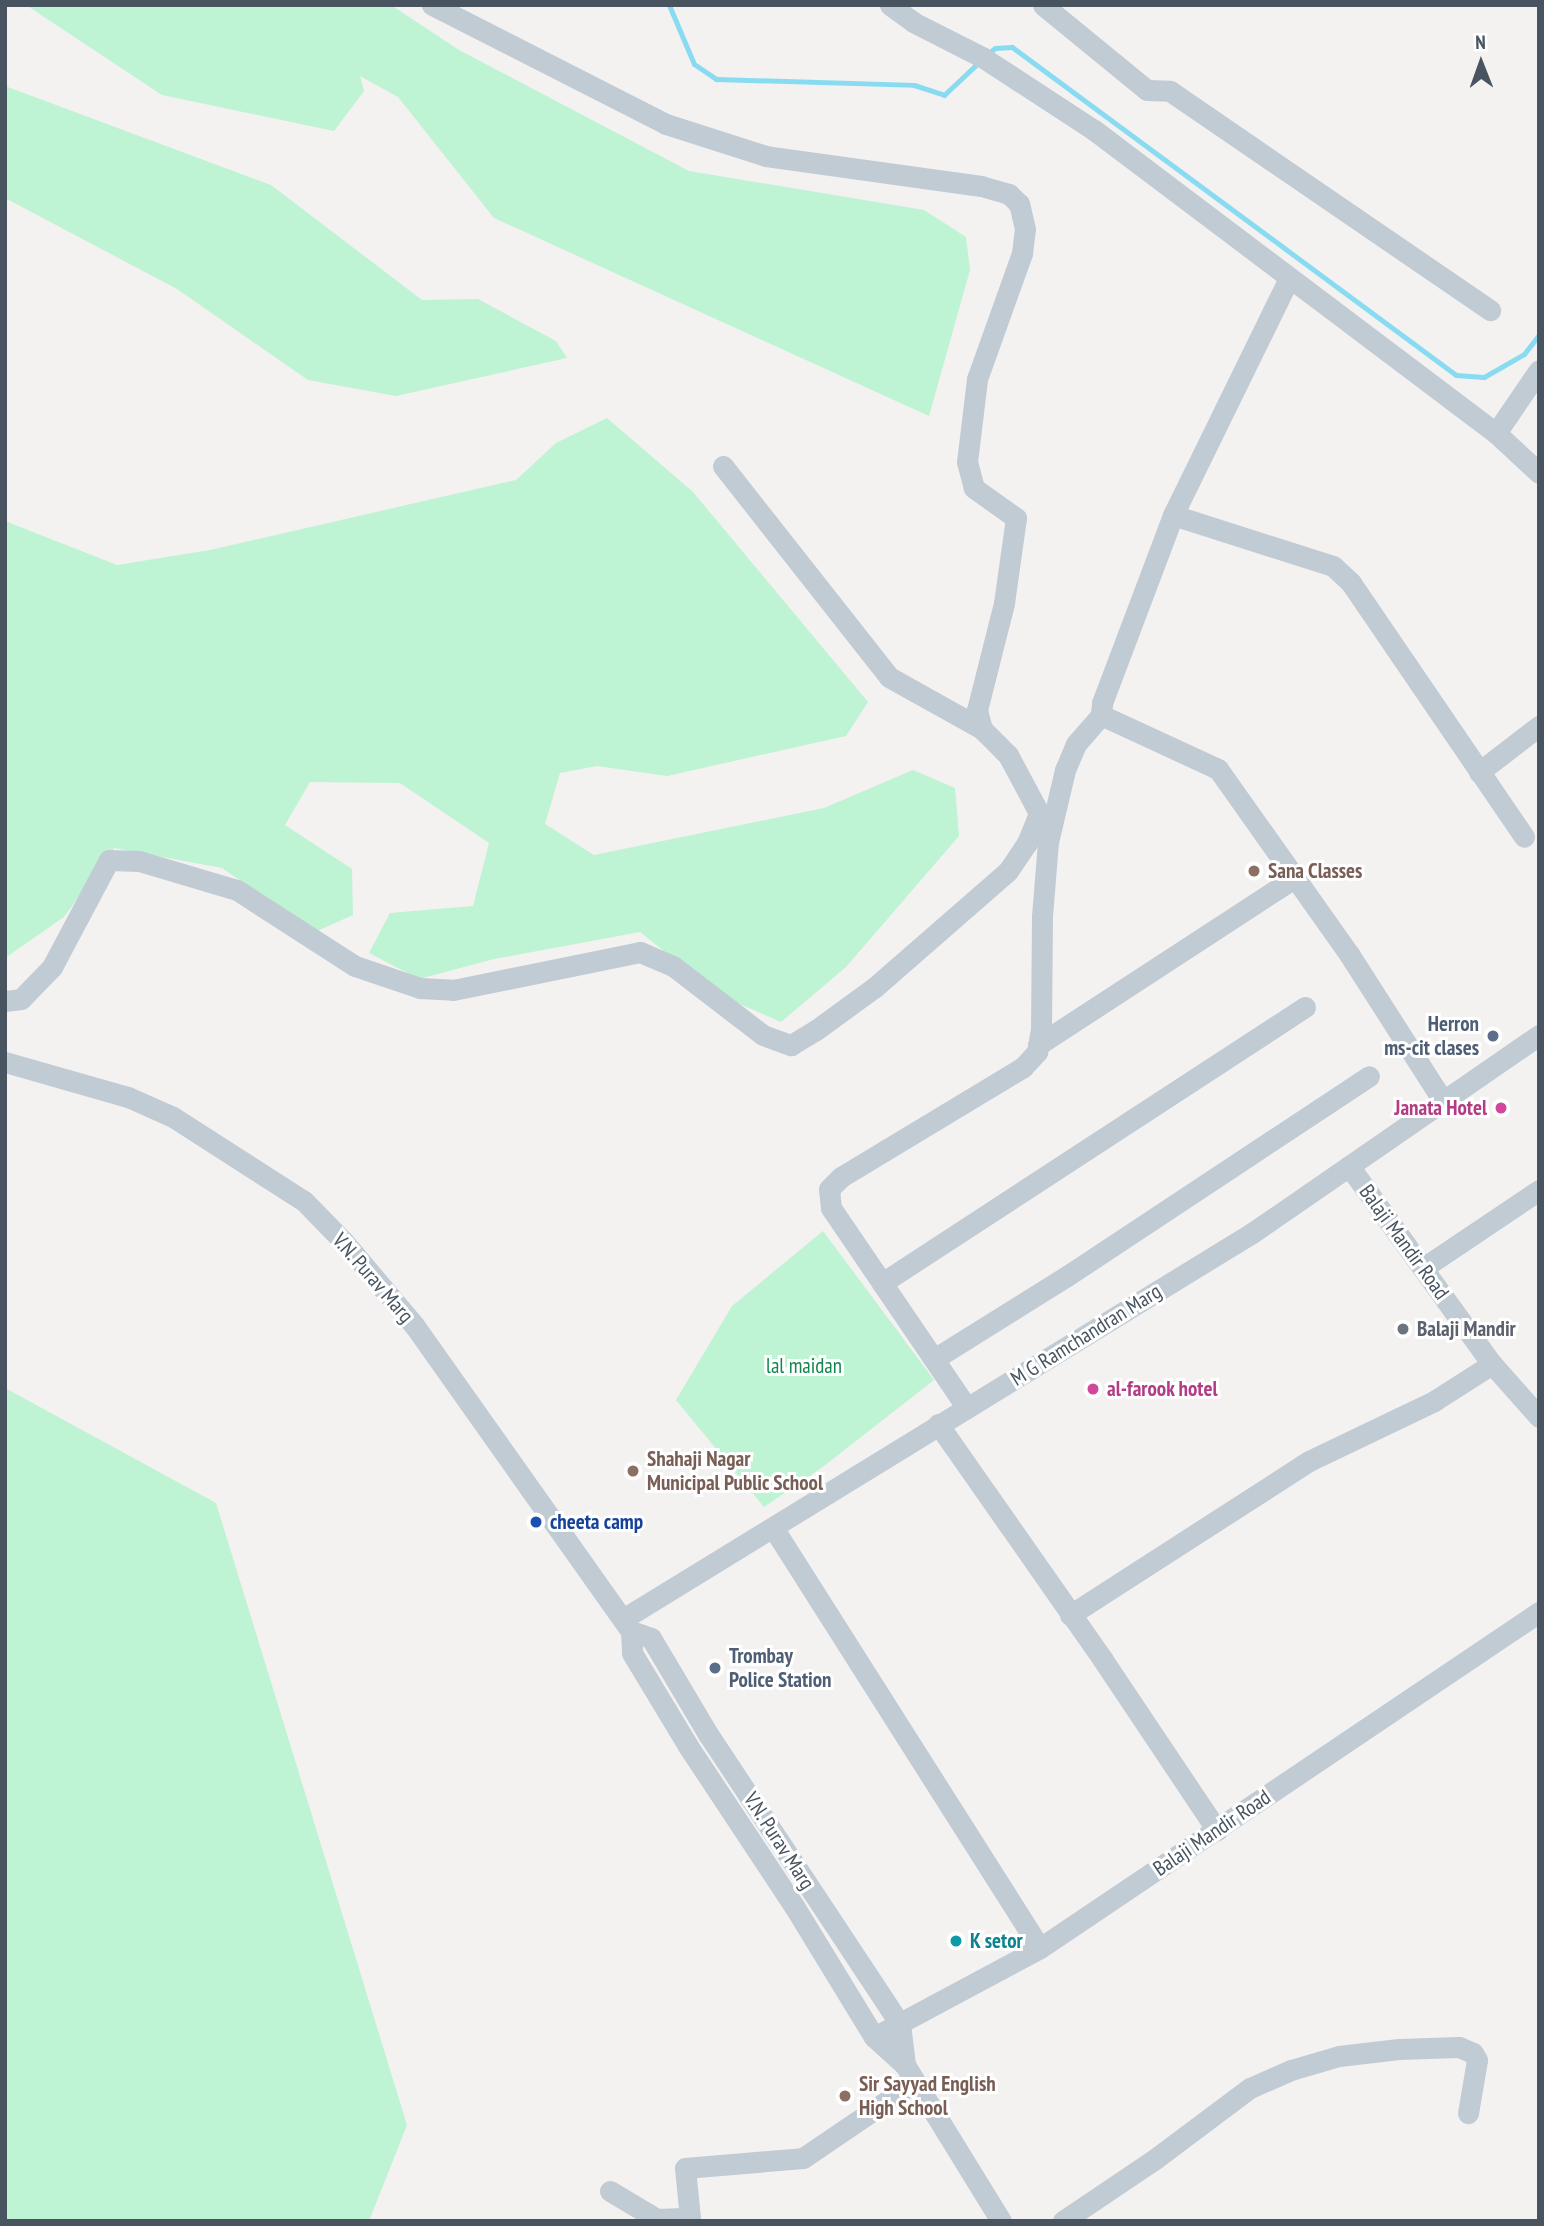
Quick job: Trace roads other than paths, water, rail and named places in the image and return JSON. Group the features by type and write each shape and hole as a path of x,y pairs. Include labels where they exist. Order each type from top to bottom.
{"street":[{"path":"432,5 666,124 766,156 981,186 1009,194 1019,204 1025,229 1022,253 978,379 967,461 974,488 1016,518 1004,603 977,710 982,729"},
{"path":"890,5 913,22 982,57 1094,130 1496,433 1539,473"},
{"path":"1043,5 1147,90 1170,91 1490,310"},
{"path":"967,1408 831,1208 829,1189 841,1177 1023,1067 1037,1052 1048,842 1065,770 1076,744 1101,715 1102,703 1172,515 1245,374 1289,278"},
{"path":"1496,433 1539,370"},
{"path":"5,1001 22,999 52,967 109,860 139,861 237,890 355,965 420,988 453,990 640,952 673,966 763,1035 791,1045 876,987 1008,871 1027,843 1039,813 1008,755 982,729 889,677 723,466"},
{"path":"1172,515 1333,566 1351,583 1524,837"},
{"path":"1101,715 1218,769 1349,954 1443,1101"},
{"path":"1479,772 1539,726"},
{"path":"1038,1045 1294,878"},
{"path":"882,1283 1306,1007"},
{"name":"M G Ramchandran Marg","path":"627,1625 938,1424 1252,1233 1539,1035"},
{"name":"V.N. Purav Marg","path":"5,1062 128,1097 173,1117 304,1201 344,1242 414,1325 627,1625 632,1653 688,1746 794,1906 874,2037 910,2073 1001,2221"},
{"path":"934,1359 1067,1276 1368,1076"},
{"name":"Balaji Mandir Road","path":"1349,1166 1492,1364 1539,1416"},
{"path":"1423,1268 1539,1190"},
{"path":"1070,1615 1310,1461 1434,1401 1492,1364"},
{"path":"938,1424 1217,1830"},
{"path":"774,1529 1040,1948"},
{"name":"Balaji Mandir Road","path":"874,2037 1040,1948 1539,1612"},
{"name":"V.N. Purav Marg","path":"627,1625 651,1638 708,1734 900,2025 910,2073"},
{"path":"688,1746 708,1734"},
{"path":"794,1906 813,1893"},
{"path":"1063,2221 1155,2159 1250,2088 1291,2070 1339,2056 1399,2049 1459,2047 1473,2053 1476,2060 1468,2113"},
{"path":"610,2191 657,2219 691,2218 685,2168 803,2158 910,2073"}],"waterway":[{"path":"669,5 694,64 716,79 914,85 944,95 979,62"},
{"path":"986,55 995,48 1012,47 1456,375 1484,377 1524,354 1539,335"}],"place":[{"name":"Sana Classes","path":"1254,871"},
{"name":"Herron ms-cit clases","path":"1493,1036"},
{"name":"Janata Hotel","path":"1501,1108"},
{"name":"Balaji Mandir","path":"1403,1329"},
{"name":"al-farook hotel","path":"1093,1389"},
{"name":"Shahaji Nagar Municipal Public School","path":"633,1471"},
{"name":"cheeta camp","path":"536,1522"},
{"name":"Trombay Police Station","path":"715,1668"},
{"name":"K setor","path":"956,1941"},
{"name":"Sir Sayyad English High School","path":"845,2096"}],"park label":[{"name":"lal maidan","path":"804,1366"}]}
